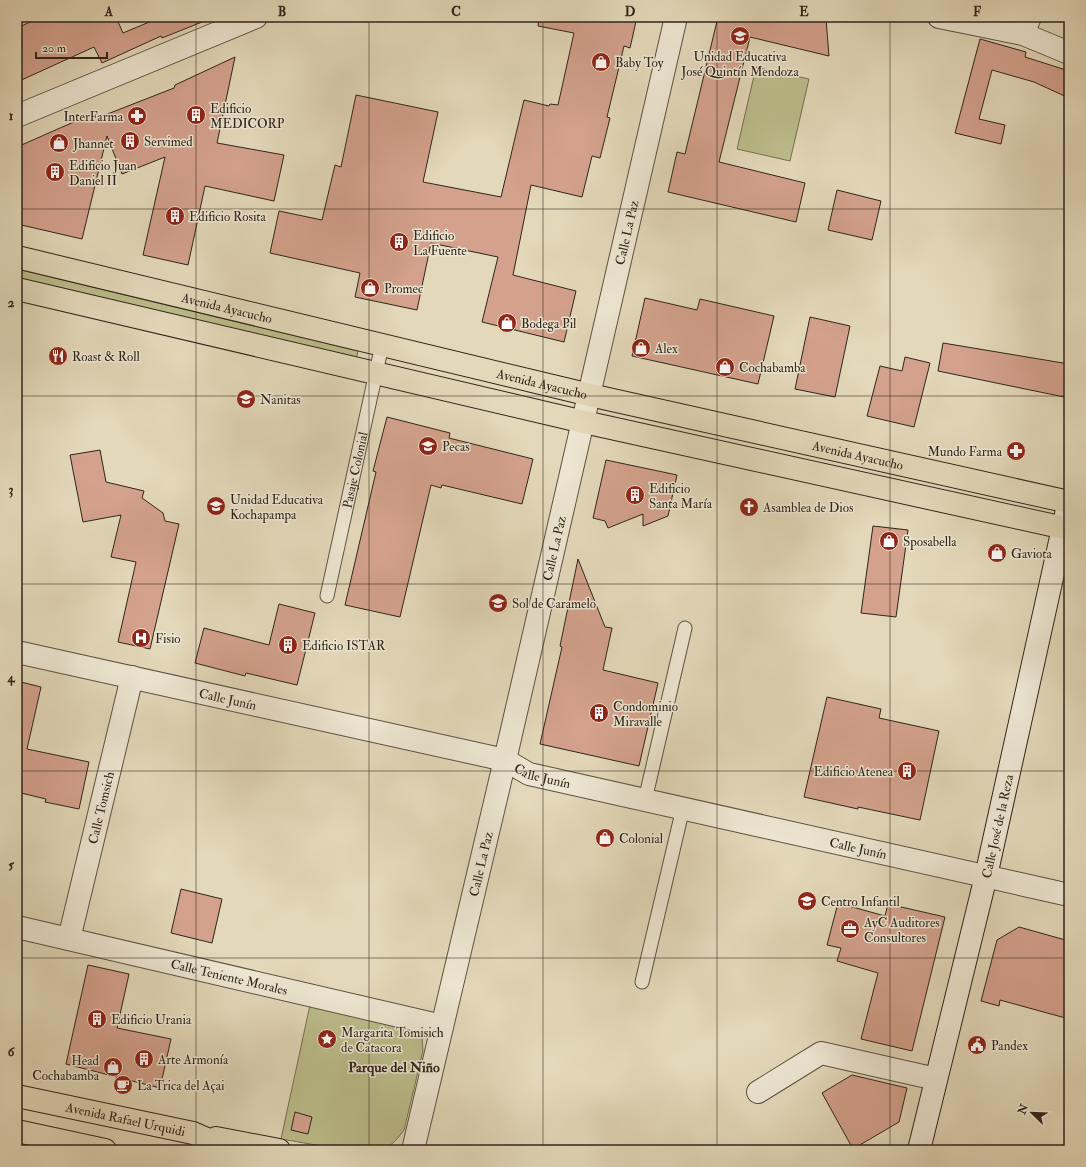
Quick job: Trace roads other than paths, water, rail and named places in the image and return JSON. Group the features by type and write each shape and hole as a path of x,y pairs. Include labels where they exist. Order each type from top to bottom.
{"main road":[{"name":"Avenida Ayacucho","path":"17,257 590,395 1069,502"},
{"name":"Avenida Ayacucho","path":"17,289 584,422 1066,528"},
{"path":"171,325 178,296"},
{"path":"806,471 813,444"},
{"name":"Avenida Rafael Urquidi","path":"17,1096 193,1133 232,1150"},
{"path":"17,1130 105,1150"},
{"path":"193,1133 279,1150"}],"street":[{"path":"17,116 256,17"},
{"name":"Calle La Paz","path":"413,1150 584,422 676,17"},
{"path":"939,17 1027,26 1069,53"},
{"name":"Calle José de la Reza","path":"919,1150 986,876 1066,528 1069,502"},
{"name":"Calle Junín","path":"17,652 505,760 529,774 986,876 1069,896"},
{"name":"Calle Tomsich","path":"69,939 132,677"},
{"name":"Calle Teniente Morales","path":"17,927 442,1026"},
{"path":"758,1092 821,1053 936,1079"}],"lane":[{"name":"Pasaje Colonial","path":"327,596 382,345"},
{"path":"645,800 685,628"},
{"path":"642,982 683,808"}],"place":[{"name":"Unidad Educativa José Quintín Mendoza","path":"740,36"},
{"name":"Baby Toy","path":"601,62"},
{"name":"Edificio MEDICORP","path":"196,115"},
{"name":"InterFarma","path":"137,116"},
{"name":"Servimed","path":"130,141"},
{"name":"Jhannet","path":"59,143"},
{"name":"Edificio Juan Daniel II","path":"55,172"},
{"name":"Edificio Rosita","path":"175,216"},
{"name":"Edificio La Fuente","path":"399,242"},
{"name":"Promec","path":"370,288"},
{"name":"Bodega Pil","path":"507,323"},
{"name":"Alex","path":"641,348"},
{"name":"Roast & Roll","path":"58,356"},
{"name":"Cochabamba","path":"725,367"},
{"name":"Nanitas","path":"246,399"},
{"name":"Pecas","path":"428,446"},
{"name":"Mundo Farma","path":"1016,451"},
{"name":"Edificio Santa María","path":"635,495"},
{"name":"Unidad Educativa Kochapampa","path":"216,506"},
{"name":"Asamblea de Dios","path":"749,507"},
{"name":"Sposabella","path":"889,541"},
{"name":"Gaviota","path":"997,553"},
{"name":"Sol de Caramelo","path":"498,603"},
{"name":"Fisio","path":"141,638"},
{"name":"Edificio ISTAR","path":"288,645"},
{"name":"Condominio Miravalle","path":"599,713"},
{"name":"Edificio Atenea","path":"907,771"},
{"name":"Colonial","path":"605,838"},
{"name":"Centro Infantil","path":"807,901"},
{"name":"AyC Auditores Consultores","path":"850,929"},
{"name":"Edificio Urania","path":"97,1019"},
{"name":"Margarita Tomisich de Catacora","path":"327,1039"},
{"name":"Pandex","path":"977,1045"},
{"name":"Arte Armonía","path":"144,1059"},
{"name":"Head Cochabamba","path":"113,1067"},
{"name":"La Trica del Açai","path":"123,1085"}],"district":[{"name":"Parque del Niño","path":"394,1067"}]}
